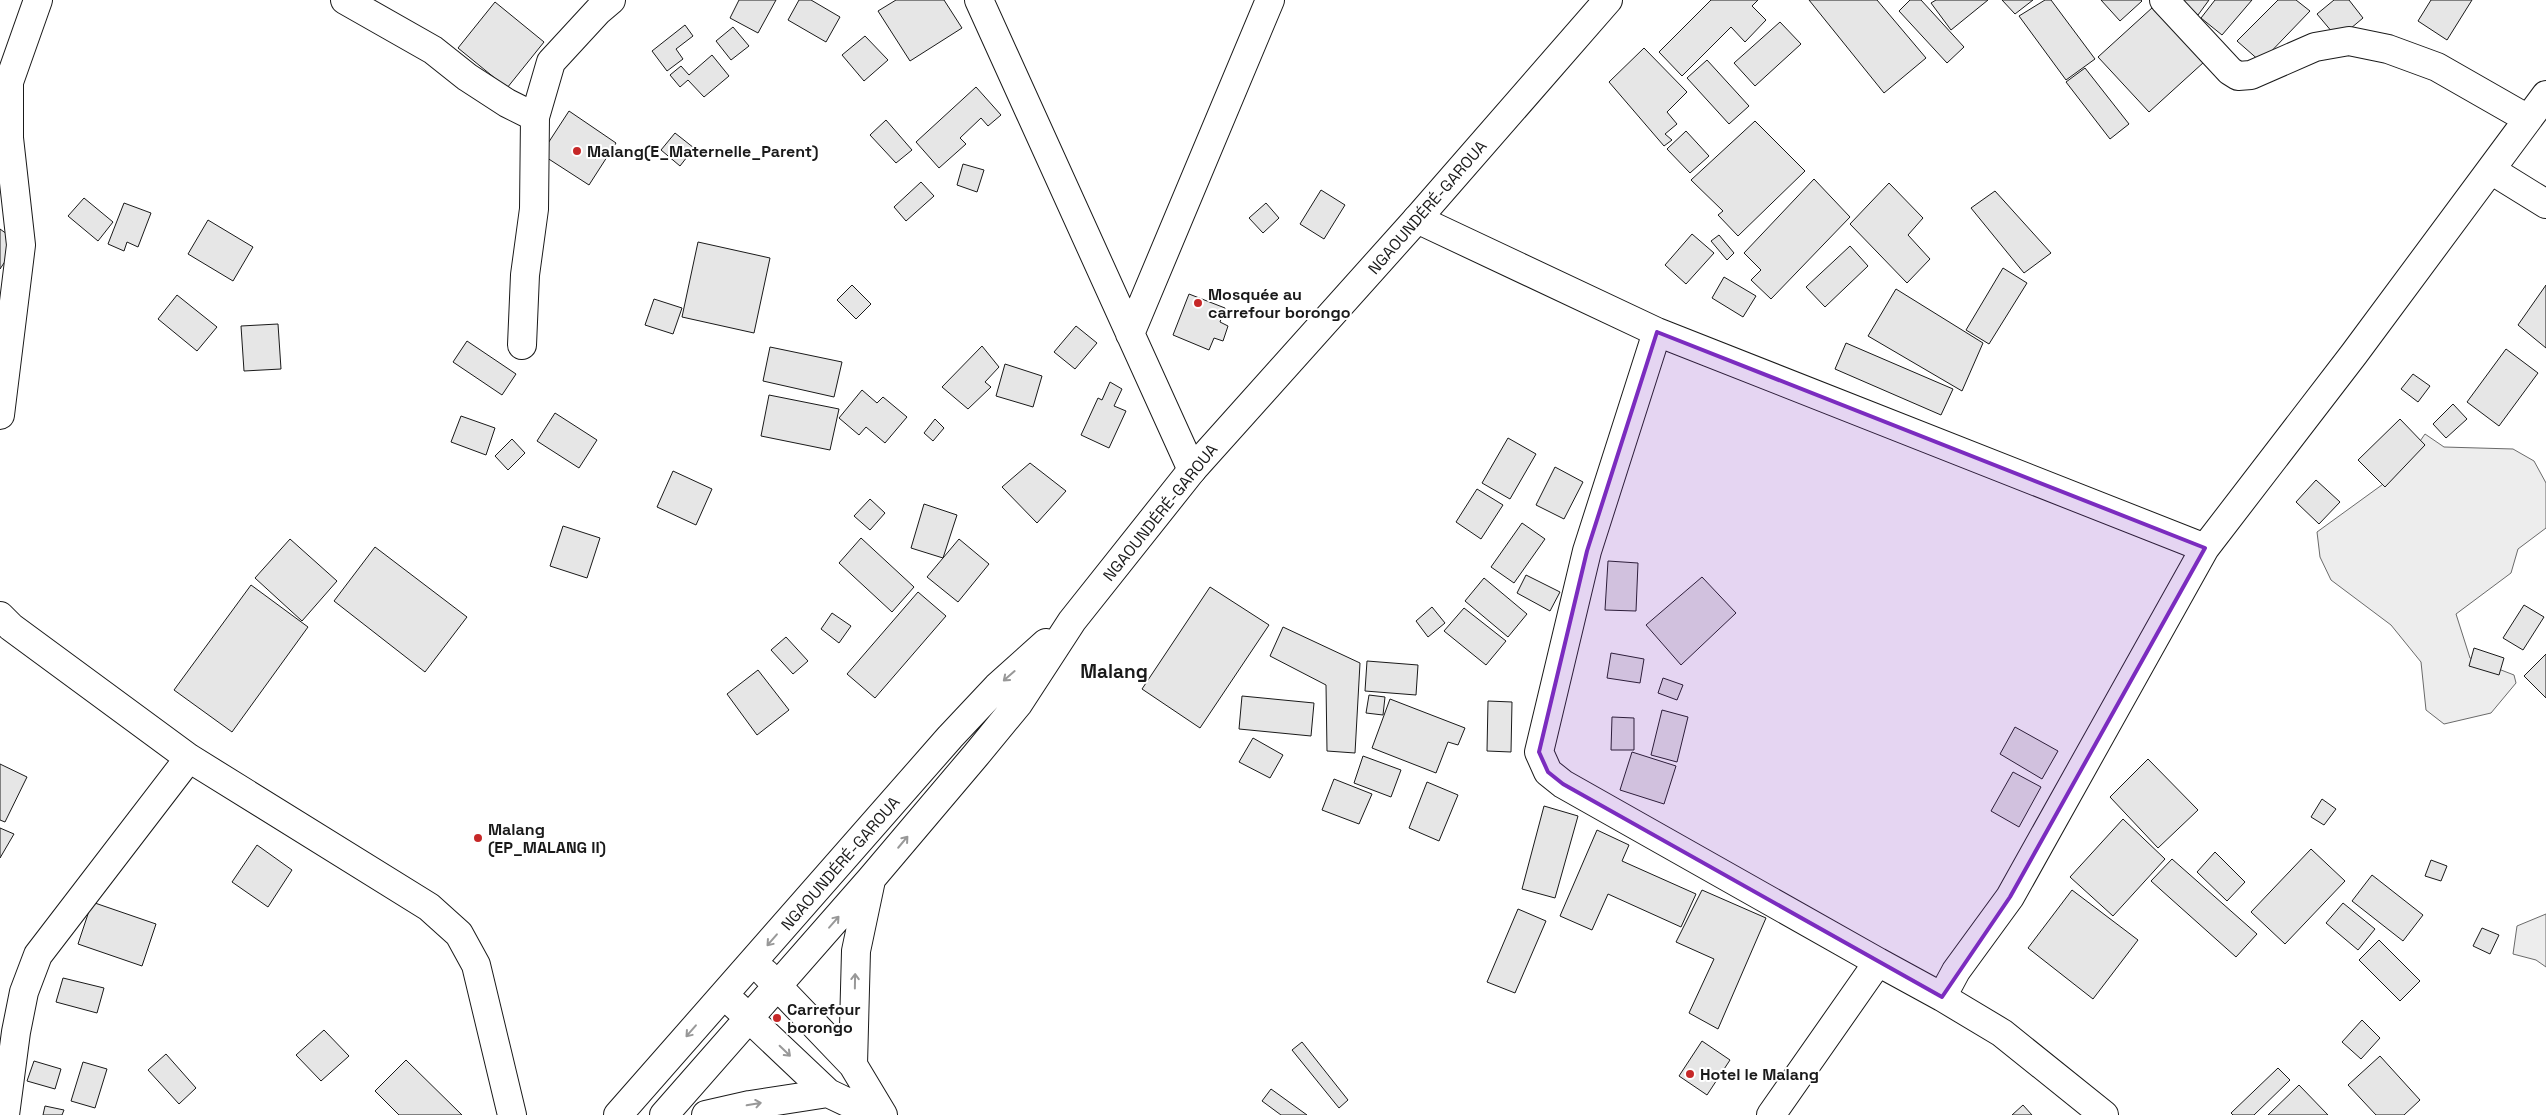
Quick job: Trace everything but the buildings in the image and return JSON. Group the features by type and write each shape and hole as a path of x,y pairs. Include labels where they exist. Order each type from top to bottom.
{"main road":[{"path":"0,415 21,245 9,138 9,82 38,0"},
{"path":"344,0 433,50 467,77 506,103 535,117"},
{"path":"522,345 525,275 534,209 535,117 551,62 598,11 611,0"},
{"path":"979,0 1192,470"},
{"path":"1130,334 1270,0"},
{"name":"NGAOUNDÉRÉ-GAROUA","path":"664,1115 871,879 1018,704 1072,621 1192,470 1417,219 1608,0"},
{"path":"2164,0 2230,72 2238,76 2251,75 2315,47 2349,41 2388,49 2437,67 2528,119"},
{"path":"1942,997 1956,971 2010,897 2205,548 2354,354 2546,95"},
{"path":"2490,170 2546,204"},
{"path":"1417,219 1657,332 2205,548"},
{"path":"1657,332 1587,551 1539,752 1548,772 1563,784 1942,997 2002,1033 2104,1115"},
{"name":"NGAOUNDÉRÉ-GAROUA","path":"618,1115 723,994 997,687 1072,621"},
{"path":"4,627 189,758 429,907 459,934 476,966 512,1115"},
{"path":"5,1115 16,1032 24,992 38,956 189,758"},
{"path":"853,1065 856,951 871,879"},
{"path":"752,962 778,985 853,1065 883,1115"},
{"path":"1771,1115 1878,962"},
{"path":"723,994 828,1093 874,1115"},
{"path":"706,1115 750,1104 828,1093"}],"highlighted area":[{"path":"1657,332 2205,548 2010,897 1942,997 1563,784 1548,772 1539,752 1587,551"}],"shaded area":[{"path":"2425,434 2444,447 2513,449 2534,461 2546,483 2546,528 2518,549 2511,573 2456,614 2470,658 2514,675 2516,683 2491,713 2444,724 2426,710 2421,662 2391,625 2331,580 2320,557 2317,532 2397,474"},
{"path":"2546,914 2546,967 2536,960 2513,954 2517,926"}],"place":[{"name":"Malang(E_Maternelle_Parent)","path":"577,151"},
{"name":"Mosquée au carrefour borongo","path":"1198,303"},
{"name":"Malang (EP_MALANG II)","path":"478,838"},
{"name":"Carrefour borongo","path":"777,1018"},
{"name":"Hotel le Malang","path":"1690,1074"}],"district":[{"name":"Malang","path":"1114,671"}]}
